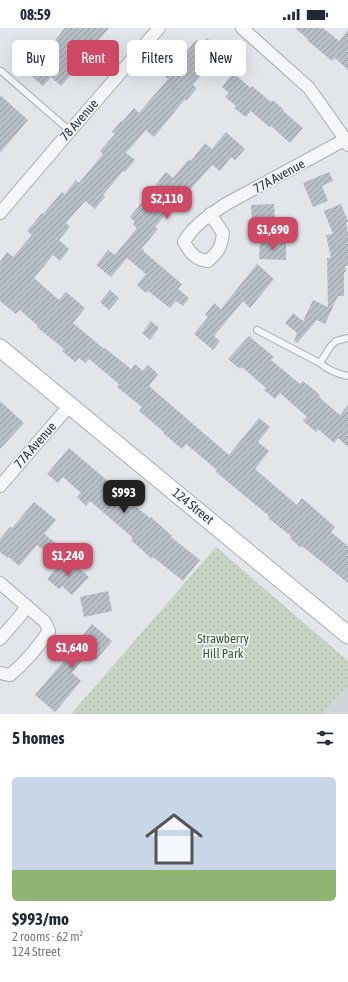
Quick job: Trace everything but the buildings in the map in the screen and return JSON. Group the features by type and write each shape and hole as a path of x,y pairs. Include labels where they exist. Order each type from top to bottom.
{"street":[{"name":"78 Avenue","path":"0,214 160,28"},
{"path":"242,28 256,33 309,88 347,141"},
{"name":"77A Avenue","path":"210,214 226,204 347,141"},
{"name":"124 Street","path":"0,348 348,634"},
{"name":"77A Avenue","path":"1,483 70,405"},
{"path":"0,583 45,622 49,631 20,667 10,675 0,673"},
{"path":"0,639 27,606"}],"lane":[{"path":"0,71 70,131"},
{"path":"257,330 320,363 327,369 338,374 348,376"},
{"path":"320,363 330,347 336,341 348,338"}],"shaded area":[{"path":"348,686 348,714 323,714 331,705"}],"green space":[{"name":"Strawberry Hill Park","path":"216,547 348,661 348,686 323,714 71,714"}]}
